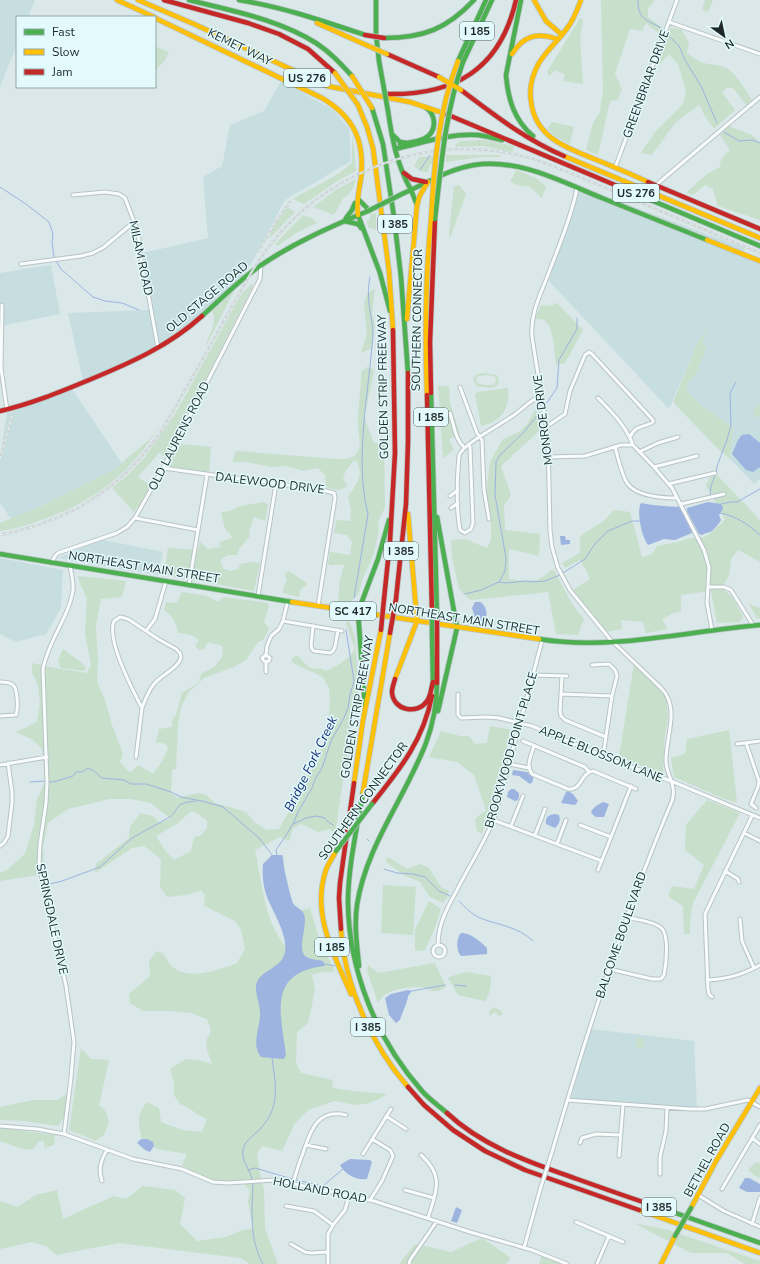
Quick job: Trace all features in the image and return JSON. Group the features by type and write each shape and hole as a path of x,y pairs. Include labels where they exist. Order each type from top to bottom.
{"main road":[{"name":"KEMET WAY","path":"117,0 152,16"},
{"name":"US 276","path":"138,0 194,24 313,80 343,90 420,104 439,111 760,246"},
{"name":"GOLDEN STRIP FREEWAY","path":"164,0 278,32 308,49 326,63 348,89 358,106 367,127 373,148 389,271 393,325 395,436 394,486 381,630 365,713 342,867 340,904 341,931 347,969 358,1005 374,1038 394,1070 418,1099 449,1127 483,1150 524,1169 760,1253"},
{"name":"GOLDEN STRIP FREEWAY","path":"189,0 294,30 329,52 352,76 363,92 372,108 383,144 394,217 406,343 409,401 406,504 396,599 349,878 348,908 353,955 368,1004 378,1028 396,1058 424,1093 454,1119 488,1143 526,1160 760,1243"},
{"name":"US 276","path":"239,0 264,4 345,35 440,77 510,125 548,148 760,238"},
{"path":"376,0 376,34 379,61 394,148 417,205"},
{"path":"264,4 299,13 365,36 406,38 424,33 446,22 459,12 469,0"},
{"path":"413,36 425,34 442,28 459,16 474,0"},
{"name":"SOUTHERN CONNECTOR","path":"359,976 356,923 360,890 365,874 384,829 426,743 438,696 425,338 427,266 447,117 460,61 486,0"},
{"name":"SOUTHERN CONNECTOR","path":"460,61 492,0"},
{"path":"367,94 401,95 424,93 451,86 464,78 484,62 499,43 510,23 516,0"},
{"path":"521,0 506,75 509,100 521,124 530,134 548,148"},
{"path":"534,0 546,20 561,34"},
{"path":"581,0 574,17 537,65 532,78 530,92 531,102 537,120 545,132 554,141 566,147 760,229"},
{"name":"KEMET WAY","path":"156,18 322,98 340,110 353,126 359,143 362,169 357,198 359,209 357,214"},
{"path":"509,61 512,52 517,46 528,38 544,35 557,39"},
{"path":"394,148 428,137 433,130 433,116 428,109 420,104"},
{"path":"392,134 400,142 406,143"},
{"path":"394,148 468,135 480,135 512,142"},
{"name":"OLD STAGE ROAD","path":"0,412 28,405 44,399 123,365 158,348 189,328 243,279 298,242 403,192 411,190 466,166 484,163 501,163 525,167 760,262"},
{"path":"404,174 412,179 428,182 420,195 417,205 406,343"},
{"path":"363,230 358,224 345,219 352,210 357,198 367,209"},
{"path":"357,214 380,273 393,325"},
{"name":"SOUTHERN CONNECTOR","path":"433,220 430,342 434,501 434,614"},
{"path":"426,743 444,693 457,628 434,501"},
{"path":"406,504 417,621 396,674 393,688 396,703 403,708 412,710 417,709 424,705 428,700 433,682"},
{"path":"365,713 358,612 378,559 391,516"},
{"name":"NORTHEAST MAIN STREET","path":"0,554 542,641 580,644 613,642 712,630"},
{"name":"SC 417","path":"712,630 760,625"},
{"name":"SOUTHERN CONNECTOR","path":"374,1038 364,1024 352,997 321,917 320,900 322,880 336,851 416,746 428,713 433,682 435,632"},
{"name":"BETHEL ROAD","path":"661,1264 716,1161 760,1088"}],"street":[{"name":"GREENBRIAR DRIVE","path":"615,168 677,0"},
{"path":"669,22 760,54"},
{"path":"656,185 760,99"},
{"name":"MONROE DRIVE","path":"578,188 558,249 532,319 532,337 542,396 549,457 550,530 552,547 562,577 570,590 613,642"},
{"name":"MILAM ROAD","path":"73,195 105,192 119,194 125,198 139,238 142,268 150,298 158,348"},
{"path":"21,264 81,256 98,251 110,243 134,222"},
{"name":"OLD LAURENS ROAD","path":"52,562 58,553 117,533 127,528 135,518 163,468 260,278 261,266"},
{"path":"2,305 1,368 7,410"},
{"path":"546,427 566,413 570,391 584,355 590,352 653,420 650,424 637,428 630,438"},
{"path":"460,387 477,433 481,437 484,490 489,519"},
{"path":"469,444 474,523 471,529 465,533 460,529 458,503 460,451 464,447 518,413 533,400 542,396"},
{"path":"598,398 616,417 633,445 654,466 681,504 706,556 709,573 707,603 712,630"},
{"path":"450,413 456,433 464,447"},
{"path":"639,452 658,443 678,437"},
{"path":"549,457 585,456 625,444 633,445"},
{"path":"615,447 625,478 634,490 645,494 677,498"},
{"path":"654,466 697,456"},
{"name":"DALEWOOD DRIVE","path":"163,468 332,491 335,495 318,606"},
{"path":"668,484 715,473"},
{"path":"189,585 207,475"},
{"path":"258,596 276,484"},
{"path":"450,496 458,490"},
{"path":"681,504 724,494"},
{"path":"451,508 458,503"},
{"path":"135,518 198,530"},
{"name":"SPRINGDALE DRIVE","path":"64,1134 74,1042 66,986 39,866 40,844 47,798 47,757 43,669 46,655 72,595 73,584 70,565"},
{"path":"146,631 154,621 166,581"},
{"path":"708,587 724,587 731,590 753,625"},
{"path":"266,672 266,662 262,659 266,655 269,639 279,629 283,621 288,600"},
{"path":"136,757 142,708 153,685 178,664 181,657 176,649 123,617 115,620 112,626 120,663 142,708"},
{"path":"283,621 340,630 333,651 330,653 312,650 310,646 313,626"},
{"name":"BROOKWOOD POINT PLACE","path":"438,945 441,923 447,908 493,820 542,641"},
{"name":"BALCOME BOULEVARD","path":"524,1248 588,1030 654,842 673,798 674,788 666,761 671,717 668,697 662,688 613,642"},
{"path":"592,665 609,664 615,670 617,676 612,696 603,756"},
{"path":"532,675 567,676"},
{"path":"562,676 561,716 565,720 606,737"},
{"path":"0,682 14,686 16,691 17,710 16,715 0,716"},
{"name":"APPLE BLOSSOM LANE","path":"458,694 458,716 461,718 487,717 520,723 548,732 603,756 671,781 752,816 760,818"},
{"path":"561,694 612,696"},
{"path":"523,741 586,767 589,772"},
{"path":"737,744 760,741"},
{"path":"746,743 758,779 758,787 751,804 756,808"},
{"path":"528,768 534,746"},
{"path":"0,765 47,757"},
{"path":"0,846 4,843 8,836 12,803 8,763"},
{"path":"509,764 528,768 532,774 572,790 578,787 584,776 592,771 636,789"},
{"path":"598,870 631,786"},
{"path":"511,826 523,796"},
{"path":"535,835 544,809"},
{"path":"712,997 709,992 707,980 705,914 752,816"},
{"path":"493,820 602,861"},
{"path":"557,844 566,820"},
{"path":"580,825 611,837"},
{"path":"744,833 760,841"},
{"path":"725,871 738,879 739,882"},
{"path":"609,969 652,979 661,979 664,975 666,941 664,930 658,925 627,917"},
{"path":"740,919 742,941 754,968"},
{"path":"707,980 727,978 760,965"},
{"path":"567,1100 667,1108 701,1109 746,1100 760,1107"},
{"path":"619,1156 623,1105"},
{"path":"660,1174 660,1156 666,1130 667,1108"},
{"path":"363,1154 390,1109"},
{"path":"293,1183 312,1129 320,1119 332,1114 346,1115"},
{"path":"386,1116 406,1129"},
{"path":"722,1189 760,1125"},
{"name":"HOLLAND ROAD","path":"0,1126 37,1129 64,1134 133,1159 182,1169 213,1182 227,1183 268,1180 293,1183 370,1200 524,1248 567,1264"},
{"path":"580,1143 582,1138 592,1134 620,1135"},
{"path":"752,1138 760,1144"},
{"path":"370,1200 382,1181 393,1156 390,1150 372,1139"},
{"path":"306,1145 326,1150"},
{"path":"102,1181 100,1167 107,1150"},
{"path":"421,1155 431,1164 436,1174 437,1186 428,1218"},
{"path":"405,1190 434,1198"},
{"path":"698,1195 724,1211 760,1227"},
{"path":"328,1264 328,1234 345,1210 349,1196"},
{"path":"752,1224 760,1198"},
{"path":"286,1206 314,1211 333,1225"},
{"path":"409,1264 410,1260 437,1221"},
{"path":"576,1222 623,1242"},
{"path":"597,1264 609,1236"},
{"path":"291,1244 305,1252 328,1252"}],"shaded area":[{"path":"0,0 35,0 28,16 16,16 16,47 0,87"},
{"path":"281,81 332,109 349,128 351,161 285,200 253,261 243,276 220,295 201,315 176,337 83,381 68,313 149,310 143,253 208,238 203,177 222,166 230,125 264,111"},
{"path":"580,187 745,248 742,257 760,264 760,479 754,484 730,459 733,427 703,407 686,390 689,381 695,376 707,347 701,345 707,329 697,344 669,409 549,281"},
{"path":"51,265 60,314 0,326 0,273"},
{"path":"72,389 123,465 12,520 0,503 0,456 7,413 30,406"},
{"path":"103,540 163,552 158,575 59,558"},
{"path":"0,558 63,570 61,608 46,634 16,642 0,634"},
{"path":"590,1029 694,1041 697,1109 571,1100"}],"green space":[{"path":"601,0 655,0 648,8 648,17 663,28 661,35 646,23 642,31 630,29 615,73 622,90 617,100 610,101 598,155 586,150 593,123 600,112 603,91"},
{"path":"705,0 713,0 708,12 702,10"},
{"path":"580,18 583,20 580,38 583,84 563,81 565,75 556,70 549,76 547,72"},
{"path":"671,28 681,29 689,43 687,53 695,59 707,64 720,66 730,70 752,100 746,105 733,88 727,88 722,92 735,110 714,129 699,105 675,123 652,155 641,153 656,131 683,104 686,90 678,64 669,54 660,64 657,64 664,41"},
{"path":"156,46 169,52 165,60 156,70"},
{"path":"552,122 574,127 570,144 558,138 547,129"},
{"path":"729,126 752,135 760,142 760,220 718,206 713,189 705,185 693,195 686,193 707,174 720,167 721,159 730,150 720,135"},
{"path":"352,135 356,171 339,180 304,204 293,199 331,178 352,163"},
{"path":"485,140 514,146 513,152 484,146 455,147 456,144 461,141"},
{"path":"446,155 501,155 500,157 481,157 446,162"},
{"path":"434,156 433,165 430,165 428,172 423,172 414,166 419,157"},
{"path":"516,170 536,178 546,186 542,198 529,186 520,186 510,182"},
{"path":"356,179 353,188 349,194 343,198 334,215 313,207 336,190"},
{"path":"459,185 466,194 450,238 449,233 454,186"},
{"path":"285,206 295,212 269,239 272,230"},
{"path":"376,213 376,230 368,227 367,221 370,219 370,214"},
{"path":"303,215 312,218 317,223 294,234 278,246 275,244"},
{"path":"253,283 252,288 167,455 163,456 160,452 138,477 150,485 143,500 134,512 112,488 128,475 145,457 160,436 175,414 242,293"},
{"path":"375,288 372,314 375,325 372,348 361,353 367,333 364,304 367,294"},
{"path":"234,291 206,346 214,321 212,311"},
{"path":"557,303 583,330 565,363 556,365 550,328 544,320 535,319 541,305 549,306"},
{"path":"708,327 702,345 707,347 695,376 689,381 686,390 703,407 733,427 730,459 718,449 673,402 697,344"},
{"path":"367,367 372,368 374,372 364,417 374,443 384,444 385,507 378,522 379,530 374,553 362,581 359,593 350,603 344,605 338,604 340,580 344,565 328,565 330,552 350,555 352,542 347,535 334,533 336,520 350,521 351,509 348,497 357,483 360,472 357,461 353,461 345,472 343,480 348,485 343,489 338,490 326,487 325,475 318,468 303,471 287,466 271,467 247,462 232,462 236,451 336,459 347,459 354,456 358,451 360,444 358,418 361,372"},
{"path":"484,373 497,375 499,381 498,385 492,388 476,386 473,379 474,377","holes":["487,375 496,378 495,384 486,385 477,383 476,377"]},
{"path":"438,386 449,386 450,403 460,434 449,439 454,450 443,458"},
{"path":"508,388 508,402 503,413 494,421 481,426 475,395 477,392"},
{"path":"760,404 760,416 758,418 754,415 753,410"},
{"path":"537,407 540,430 501,466 511,495 504,505 505,530 540,534 539,556 509,549 509,579 526,581 537,580 542,578 550,570 554,570 572,604 585,620 583,621 578,635 556,634 548,592 470,600 459,589 452,557 451,540 465,539 487,548 491,540 491,516 486,495 490,462 503,439 519,432 527,424"},
{"path":"160,426 137,457 124,471 96,494 63,512 17,528 0,531 0,523 37,508 117,468 150,439"},
{"path":"181,444 211,447 209,472 168,466"},
{"path":"718,476 760,520 760,562 738,550 731,559 729,576 724,584 725,591 732,597 743,616 740,622 717,623 711,591 681,595 681,611 671,614 662,620 668,629 646,633 643,622 621,620 622,629 606,632 573,590 590,579 580,560 565,568 562,563 580,553 580,536 605,520 614,510 630,512 642,557 651,555 657,546 690,538 705,537 725,519 706,486 710,477"},
{"path":"263,502 268,504 265,521 254,517 249,531 250,536 239,549 237,555 228,555 220,560 223,568 230,571 238,569 240,564 250,562 260,563 254,591 164,575 168,548 198,550 200,542 208,549 221,547 219,542 232,538 230,533 225,529 221,512 230,511 241,506"},
{"path":"289,571 308,584 300,590 299,597 283,593 284,585 287,581 285,574"},
{"path":"78,576 126,581 122,597 101,599 96,625 98,661 97,682 105,700 112,725 123,754 120,762 130,773 138,765 153,774 161,763 168,749 166,744 156,742 159,729 172,727 172,720 176,715 182,693 198,683 202,673 214,667 222,657 223,646 208,642 204,649 199,650 196,647 196,644 199,641 195,637 178,633 174,620 164,610 166,602 177,603 182,592 207,596 218,602 224,597 268,603 269,606 264,622 269,629 263,640 258,642 246,660 236,666 204,678 188,693 181,707 178,725 176,769 172,770 171,793 177,798 199,793 206,795 215,803 246,812 254,822 267,830 279,829 291,808 293,799 318,758 328,727 330,702 329,688 323,677 291,661 296,655 309,667 316,669 320,668 326,671 342,662 355,649 346,620 350,623 355,637 359,691 350,715 350,746 335,834 330,829 318,832 301,824 293,828 289,841 280,837 255,850 268,914 279,937 286,947 296,912 310,908 319,938 335,971 312,975 315,990 308,1023 297,1032 296,1063 301,1073 332,1080 333,1088 388,1094 370,1103 356,1105 335,1101 308,1110 295,1123 282,1151 262,1146 257,1153 264,1190 265,1229 278,1264 250,1264 240,1258 119,1243 56,1255 46,1246 32,1242 0,1249 0,1201 17,1207 36,1195 57,1190 63,1219 114,1196 126,1199 143,1186 175,1190 185,1198 180,1224 197,1241 226,1237 240,1231 253,1228 248,1202 250,1191 243,1183 221,1184 199,1176 182,1165 187,1154 157,1149 141,1137 139,1119 141,1111 147,1102 159,1108 161,1122 182,1130 202,1132 207,1119 180,1104 174,1095 174,1082 170,1069 186,1059 199,1060 212,1064 207,1050 206,1041 211,1031 207,1019 191,1013 172,1011 143,1011 130,1003 129,994 150,976 149,961 157,951 166,957 174,968 181,972 197,974 214,971 237,963 245,949 241,930 235,921 204,906 205,895 201,890 186,895 167,897 160,887 161,859 144,846 132,848 95,873 96,864 129,838 130,827 140,813 153,816 159,823 171,819 151,803 131,799 109,799 68,809 48,823 43,846 44,874 0,881 0,873 7,870 25,854 34,825 37,799 45,782 42,749 33,740 16,732 37,722 40,703 38,685 32,672 32,663 87,673 91,665 85,633 87,598","holes":["191,811 197,813 207,821 207,828 200,836 194,837 191,851 174,860 164,849 156,836 178,823"]},
{"path":"749,604 760,608 760,619 757,618"},
{"path":"63,649 83,664 86,668 84,671 61,668 58,661"},
{"path":"634,664 666,696 668,715 664,744 663,774 619,757"},
{"path":"490,726 511,730 491,809 482,834 477,831 475,819 486,810 474,775 457,762 429,757 441,731 460,736 469,736 475,744 487,743"},
{"path":"729,730 737,803 674,777 671,758 685,754 687,739"},
{"path":"707,800 740,813 693,903 690,921 690,934 684,934 683,906 668,896 672,886 694,889 704,865 685,850 686,825"},
{"path":"388,857 407,869 420,864 429,868 441,887 449,891 447,898 443,903 429,896 420,882 404,875 386,862"},
{"path":"383,885 416,887 413,935 381,933"},
{"path":"429,901 441,909 425,950 415,950 415,930"},
{"path":"435,963 446,987 437,991 420,987 403,988 385,995 378,1003 367,971 368,965 378,973"},
{"path":"466,972 491,976 490,989 485,1001 458,995 448,978"},
{"path":"494,1007 500,1010 503,1014 499,1016 495,1012 490,1016 489,1011"},
{"path":"636,1038 644,1039 643,1048 636,1048"},
{"path":"81,1048 91,1059 109,1060 99,1106 105,1109 109,1122 104,1135 96,1141 69,1130"},
{"path":"67,1094 64,1117 58,1126 25,1121 0,1120 0,1107 33,1100 57,1100"},
{"path":"0,1128 55,1135 54,1145 45,1148 44,1141 38,1142 34,1148 31,1149 18,1148 1,1141 0,1142"},
{"path":"756,1162 760,1163 760,1178 748,1170"},
{"path":"634,1223 668,1230 760,1261 760,1264 745,1264 727,1253 691,1253"},
{"path":"482,1238 511,1258 506,1264 399,1264 415,1244 451,1252"},
{"path":"543,1253 560,1264 539,1264"}],"water":[{"path":"749,434 760,443 760,467 753,472 746,470 732,454 738,440 742,435"},
{"path":"708,502 721,504 723,509 719,515 721,520 712,531 702,535 699,534 687,511 687,508"},
{"path":"641,503 680,507 692,533 675,540 664,539 648,545 644,537 639,518"},
{"path":"560,536 565,536 566,540 570,540 570,544 561,545"},
{"path":"475,602 482,603 485,608 487,613 484,621 478,621 475,618 472,608"},
{"path":"513,770 527,772 533,777 533,781 530,784 519,776 512,775"},
{"path":"511,789 514,789 519,793 518,800 515,801 507,797 508,792"},
{"path":"568,791 573,794 578,801 575,805 561,803 566,792"},
{"path":"603,802 609,804 604,817 596,817 591,811"},
{"path":"554,814 559,815 560,819 559,824 555,828 546,824 547,817"},
{"path":"272,855 282,855 292,901 294,905 304,914 305,924 302,942 303,952 305,956 309,958 323,961 325,966 307,970 294,976 286,985 282,996 281,1009 286,1054 284,1059 261,1057 258,1053 256,1042 260,1020 260,1010 256,992 256,984 261,976 277,965 285,952 282,931 267,897 263,880 263,864"},
{"path":"461,933 468,934 479,940 487,948 487,954 461,956 458,951 457,944"},
{"path":"408,990 412,991 408,996 400,1020 396,1023 389,1015 385,998 391,994"},
{"path":"141,1139 147,1139 153,1142 154,1146 150,1152 145,1150 137,1143"},
{"path":"350,1159 370,1160 372,1162 367,1179 355,1178 342,1169 340,1165"},
{"path":"745,1178 749,1178 760,1184 760,1192 747,1192 739,1188"},
{"path":"456,1207 462,1210 457,1223 451,1221"}],"waterway":[{"path":"638,0 638,7 641,15 661,28"},
{"path":"669,36 679,46 685,60 701,86 717,123"},
{"path":"724,132 739,141 752,140 760,143"},
{"path":"420,170 430,155"},
{"path":"0,187 26,204 49,222 53,234 52,242 54,257"},
{"path":"56,261 61,269 93,297 105,301 122,303 139,310"},
{"path":"354,598 368,514 364,493 362,448 373,334 368,297 370,277"},
{"path":"546,404 557,388 559,360 577,329 577,318"},
{"path":"710,495 711,486 731,425 730,393 736,382"},
{"path":"499,582 505,571 506,558 495,495 496,462 500,455 524,432 540,412"},
{"name":"Bridge Fork Creek","path":"721,504 737,502 760,489"},
{"path":"720,513 742,521 760,535"},
{"name":"Bridge Fork Creek","path":"563,573 585,559 594,545 608,531 632,521 640,521"},
{"name":"Bridge Fork Creek","path":"465,594 481,590 499,582 545,581 560,575"},
{"name":"Bridge Fork Creek","path":"277,855 276,850 293,824 312,788 315,779 322,768 331,741 348,708 354,681 346,630"},
{"path":"49,782 73,776 76,772 82,772 88,768 102,778 124,780 131,784 146,784 171,792 181,797 223,807 259,838 272,855"},
{"path":"30,782 45,781"},
{"path":"45,885 62,881 100,867 132,838 170,817 179,805 186,802 196,801"},
{"path":"293,824 306,818 317,816 325,818 333,825"},
{"path":"384,869 397,873 413,874 425,877 439,891 450,896"},
{"path":"459,901 470,912 478,917 521,932 533,941"},
{"path":"325,964 335,966"},
{"path":"412,991 445,985"},
{"path":"455,985 466,986"},
{"name":"Bridge Fork Creek","path":"252,1179 243,1158 243,1150 247,1142 265,1123 274,1106 275,1078 272,1058"},
{"path":"248,1170 255,1168 292,1179"},
{"path":"296,1180 323,1186 343,1169"},
{"name":"Bridge Fork Creek","path":"253,1183 253,1235 255,1245 263,1264"}],"railway":[{"path":"0,535 25,529 70,512 110,487 127,471 160,433 245,282 267,249 290,223 316,200 344,182 375,167 407,156 441,150 475,149 509,153 562,169 760,253"},
{"path":"259,251 275,223 290,202"},
{"path":"0,459 12,416"}],"traffic: fast":[{"path":"189,0 238,12 286,28 316,43 326,50 352,76"},
{"path":"239,0 287,10 365,35"},
{"path":"376,0 376,34 379,61"},
{"path":"384,38 411,36 434,30 454,18 474,0"},
{"path":"458,61 486,0"},
{"path":"463,62 492,0"},
{"path":"521,0 506,75 508,92 513,108 521,123 533,136"},
{"path":"379,61 388,111"},
{"path":"435,219 448,120 463,62"},
{"path":"400,144 422,140 431,134 434,123 433,116 425,107"},
{"path":"372,108 383,144 394,217 401,277 408,373"},
{"path":"388,111 396,152 402,171 411,190"},
{"path":"392,134 400,142 406,143"},
{"path":"395,149 436,139 468,135 487,136 502,140"},
{"path":"404,193 447,173 465,167 491,164 507,165 540,173 707,240"},
{"path":"615,185 760,246"},
{"path":"411,190 417,205"},
{"path":"368,211 404,193"},
{"path":"358,199 367,208"},
{"path":"346,218 355,203"},
{"path":"202,316 242,279 270,259 311,236 368,211"},
{"path":"358,215 380,273 390,311"},
{"path":"344,221 358,224 361,228"},
{"path":"431,393 437,615"},
{"path":"437,517 457,628 438,711"},
{"path":"365,706 358,612 378,559 389,520"},
{"path":"0,554 292,602"},
{"path":"432,614 432,632"},
{"path":"539,639 594,643 650,639 760,625"},
{"path":"432,632 433,686"},
{"path":"359,966 356,920 357,905 362,883 377,842 408,783 426,743 434,714 437,683"},
{"path":"363,792 351,861 348,889 350,929 360,979 368,1004 392,1050 422,1091 447,1113"},
{"path":"336,851 372,804"},
{"path":"675,1236 691,1208"},
{"path":"670,1211 760,1243"}],"traffic: slow":[{"path":"117,0 152,16"},
{"path":"138,0 194,24 327,86 410,102 446,114"},
{"path":"534,0 546,21 561,34"},
{"path":"581,0 570,24 542,58 535,72 530,91 534,114 546,133 564,146 648,182"},
{"path":"156,18 322,98 342,113 355,131 359,141 361,153 362,165 357,210 358,215"},
{"path":"317,23 366,45"},
{"path":"512,54 521,43 531,37 543,36 557,39"},
{"path":"366,45 387,54"},
{"path":"431,220 441,119 451,80 458,61"},
{"path":"335,73 358,105"},
{"path":"352,76 372,108"},
{"path":"439,77 461,90"},
{"path":"358,105 367,127 373,148 389,271 393,330"},
{"path":"564,156 760,238"},
{"path":"407,319 417,205 420,195 428,182"},
{"path":"427,395 426,308 431,220"},
{"path":"707,240 760,261"},
{"path":"395,679 417,621 408,514"},
{"path":"292,602 539,639"},
{"path":"354,783 363,720 381,630"},
{"path":"363,792 390,633"},
{"path":"336,851 327,868 322,886 321,902 326,934 351,994"},
{"path":"341,929 343,950 348,971 362,1013 383,1053 408,1087"},
{"path":"691,1208 716,1161 760,1088"},
{"path":"639,1210 760,1253"},
{"path":"661,1264 675,1236"}],"traffic: jam":[{"path":"164,0 248,23 279,34 308,49 335,73"},
{"path":"385,94 432,90 453,84 470,74 486,61 498,44 509,24 516,0"},
{"path":"365,35 384,38"},
{"path":"387,54 439,77"},
{"path":"461,90 523,134 550,150 564,156"},
{"path":"446,114 615,185"},
{"path":"404,173 412,179 426,182"},
{"path":"648,182 760,229"},
{"path":"431,393 430,342 435,219"},
{"path":"0,411 23,405 56,393 104,374 134,360 163,345 202,316"},
{"path":"384,599 390,541 395,453 393,330"},
{"path":"396,599 406,504 408,373"},
{"path":"427,395 432,614"},
{"path":"381,630 384,599"},
{"path":"390,633 396,599"},
{"path":"437,615 437,632"},
{"path":"437,632 437,683"},
{"path":"395,679 392,690 393,698 401,707 406,709 418,708 423,705 429,697 433,682"},
{"path":"372,804 392,779 409,754 423,727 432,696"},
{"path":"341,929 339,898 340,883 354,783"},
{"path":"408,1087 424,1105 453,1130 485,1151 525,1170 639,1210"},
{"path":"447,1113 476,1135 509,1153 560,1173 670,1211"}]}
